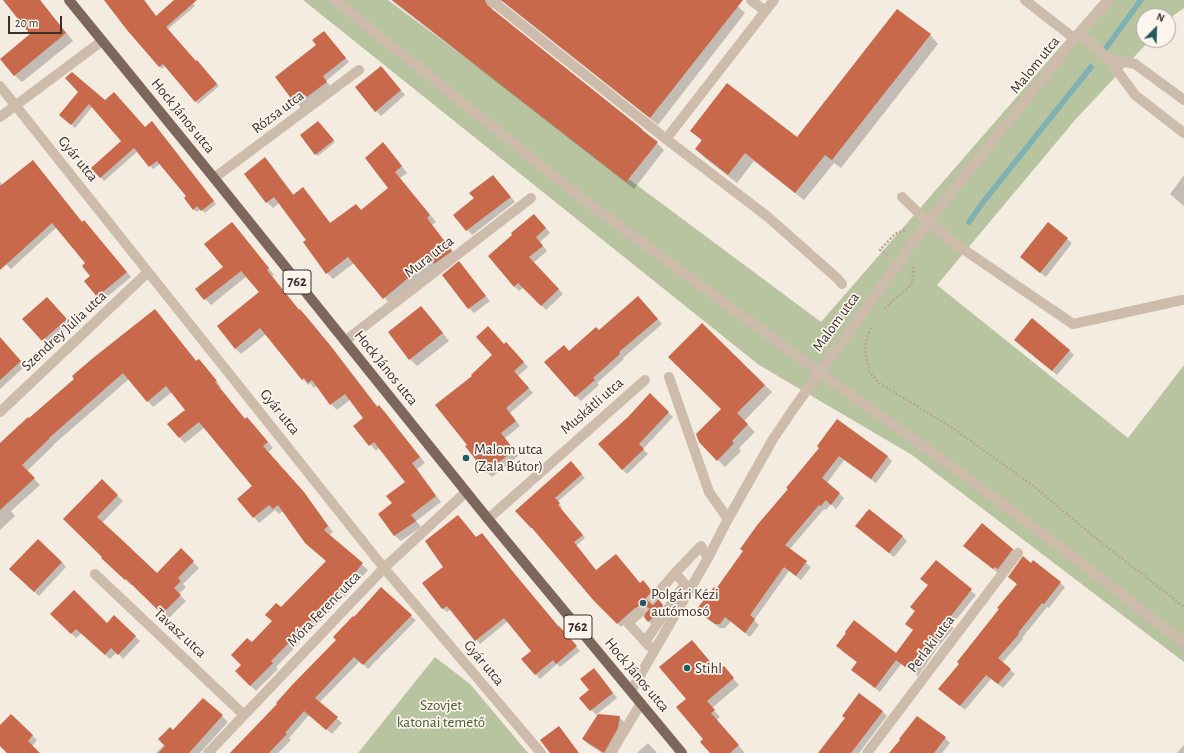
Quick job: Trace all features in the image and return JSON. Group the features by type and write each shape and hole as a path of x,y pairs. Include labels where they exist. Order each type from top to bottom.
{"main road":[{"name":"Hock János utca","path":"69,0 466,492 682,753"}],"street":[{"path":"335,0 584,200 819,372 992,496 1184,643"},
{"path":"491,0 666,139 768,217 842,284"},
{"path":"752,0 766,11"},
{"path":"666,139 774,0"},
{"path":"1025,0 1108,58 1135,95 1184,133"},
{"name":"Malom utca","path":"631,691 708,558 773,439 819,372 928,222 1077,36 1109,0"},
{"path":"0,117 102,41"},
{"path":"1108,58 1135,64 1184,100"},
{"name":"Rózsa utca","path":"214,178 359,70"},
{"name":"Gyár utca","path":"0,86 384,568 541,753"},
{"path":"902,197 928,222 960,247 1073,324 1184,300"},
{"name":"Mura utca","path":"345,341 531,198"},
{"name":"Szendrey Júlia utca","path":"0,412 148,272"},
{"path":"669,377 709,492 728,519"},
{"name":"Muskátli utca","path":"488,519 645,380"},
{"name":"Móra Ferenc utca","path":"208,753 384,568 466,492"},
{"path":"663,587 701,546 708,558"},
{"name":"Perlaki utca","path":"868,753 1018,553"},
{"path":"645,642 686,584 675,573"},
{"name":"Tavasz utca","path":"95,574 244,715"},
{"path":"639,613 628,623 654,651"},
{"path":"611,753 641,703"}],"path":[{"path":"884,310 893,300 908,288"},
{"path":"872,325 869,330 864,350 870,371 879,383 951,427 1032,485 1092,535 1184,607"}],"green space":[{"path":"303,0 388,0 821,322 1101,0 1184,0 1184,8 1176,14 1176,8 1136,8 1136,48 1142,48 1075,120 937,285 1128,438 1184,365 1184,662 912,455 759,365"},
{"name":"Szovjet katonai temető","path":"435,657 470,684 528,753 358,753"}],"building":[{"path":"3,0 40,0 66,33 14,76 0,59 30,34"},
{"path":"104,0 144,0 156,16 174,0 197,0 166,27 217,84 195,102 163,64 159,67 127,30"},
{"path":"392,0 485,0 487,5 658,142 626,182"},
{"path":"501,0 743,0 650,118"},
{"path":"897,9 931,34 832,160 825,155 795,193 745,153 728,175 695,149 702,140 690,131 727,83 797,137"},
{"path":"324,31 346,58 323,76 327,82 296,105 275,77 316,45 312,40"},
{"path":"381,66 401,90 375,112 355,87"},
{"path":"72,72 105,100 114,92 145,127 152,121 214,201 201,211 197,206 193,210 184,198 186,196 157,161 149,167 134,148 100,178 91,168 121,141 89,104 71,125 59,115 78,92 65,78"},
{"path":"318,121 334,140 315,155 300,135"},
{"path":"383,142 402,166 395,172 430,215 427,218 452,251 434,264 431,259 383,299 348,257 326,274 303,242 306,240 274,197 266,203 244,174 265,157 293,195 303,187 330,223 356,204 361,210 388,188 365,158"},
{"path":"33,160 82,222 84,220 127,272 97,297 84,281 90,276 82,266 85,263 52,223 0,270 0,186"},
{"path":"493,175 511,197 466,231 453,215 474,198 469,193"},
{"path":"534,214 546,228 536,237 543,246 529,257 559,289 541,306 518,283 514,287 488,256 512,235 511,233"},
{"path":"232,222 269,268 267,270 299,310 300,309 329,344 377,407 379,405 420,457 412,463 436,496 411,515 416,521 394,536 378,514 392,503 386,496 405,482 374,442 369,446 353,426 363,418 345,394 330,405 312,380 308,383 304,378 302,380 260,328 235,349 217,326 259,292 241,271 204,300 195,289 223,267 204,244"},
{"path":"1048,222 1068,238 1040,273 1020,257"},
{"path":"459,261 486,296 468,309 442,275"},
{"path":"638,296 658,319 619,352 620,354 593,378 595,380 575,397 544,362 564,345 569,351 596,327 599,330"},
{"path":"47,297 67,319 42,341 22,319"},
{"path":"421,306 443,333 409,360 388,332"},
{"path":"155,309 196,361 199,359 217,381 215,382 245,419 247,417 268,442 263,446 304,492 328,526 324,530 363,563 341,590 271,661 273,663 250,686 235,671 241,665 231,655 247,638 252,642 272,621 265,615 276,603 281,607 326,561 305,543 278,505 273,509 269,505 253,518 237,499 252,486 199,422 179,438 167,424 185,410 166,386 147,402 123,373 49,438 22,465 35,478 0,510 0,443 28,417 29,418 74,379 72,376"},
{"path":"1032,318 1070,350 1052,371 1014,340"},
{"path":"702,323 765,385 737,413 748,424 732,441 734,443 717,461 699,442 696,434 721,409 668,357"},
{"path":"488,326 504,344 506,342 524,362 514,371 529,388 506,408 516,421 501,433 514,450 486,473 465,446 467,445 435,405 472,376 471,375 492,355 476,337"},
{"path":"0,337 21,361 0,380"},
{"path":"650,393 669,412 639,444 644,449 622,470 598,444 628,417"},
{"path":"837,419 888,456 871,479 839,456 822,478 840,493 831,505 826,500 821,506 819,505 785,545 807,561 796,576 784,567 750,615 755,619 745,633 725,617 720,624 715,624 696,610 714,587 716,589 743,551 740,549 758,524 788,489 786,488 819,448 817,446"},
{"path":"571,461 582,474 555,498 560,503 558,505 583,535 574,542 596,570 616,554 640,583 643,580 663,605 655,616 648,622 644,617 644,609 638,607 617,624 594,601 532,528 515,511"},
{"path":"102,479 118,495 97,517 157,573 181,548 194,561 178,578 181,581 174,588 181,595 162,614 126,579 125,580 101,558 102,557 63,519"},
{"path":"869,509 903,536 889,553 855,526"},
{"path":"458,515 476,537 482,533 559,627 577,646 556,664 553,660 535,675 521,659 531,651 504,618 475,641 447,606 442,609 422,583 443,567 425,541"},
{"path":"982,523 1013,549 998,569 995,567 993,569 963,546"},
{"path":"38,539 62,562 34,592 9,569"},
{"path":"1023,556 1031,563 1033,560 1061,582 1044,604 1042,603 1018,633 1019,634 998,658 1011,669 998,684 986,675 960,706 938,689 959,664 957,662 999,609 997,608 1017,584 1008,577"},
{"path":"936,560 972,589 947,621 950,623 912,672 896,660 875,688 851,670 857,662 836,646 854,620 896,653 913,630 905,624 915,611 910,607 928,585 920,579"},
{"path":"381,587 412,615 363,665 354,657 315,698 338,717 326,730 304,711 285,733 287,734 269,753 230,753 277,704 276,703 293,684 336,640 333,637 353,616 354,617"},
{"path":"74,590 107,623 114,615 136,636 118,655 111,648 105,655 76,629 71,634 50,614"},
{"path":"692,640 718,671 724,666 734,678 707,701 715,710 711,713 739,745 730,753 710,753 700,742 703,739 676,707 686,699 659,667"},
{"path":"594,668 613,693 590,711 579,698 589,690 580,679"},
{"path":"859,693 883,711 851,753 818,753 845,718 842,716"},
{"path":"203,698 223,715 189,753 158,753 165,746 158,739 170,727 173,730"},
{"path":"11,714 33,735 28,741 40,753 7,753 0,746 0,725"},
{"path":"598,714 620,716 618,728 604,753 582,739"},
{"path":"917,716 946,737 934,753 889,753 900,740 899,739"},
{"path":"559,726 579,753 550,753 540,740"}],"waterway":[{"path":"1106,48 1141,0"},
{"path":"969,222 984,201 1091,67"}],"tunnel":[{"path":"639,613 663,587"}],"place":[{"name":"Malom utca (Zala Bútor)","path":"466,458"},
{"name":"Polgári Kézi autómosó","path":"643,603"},
{"name":"Stihl","path":"687,668"}]}
